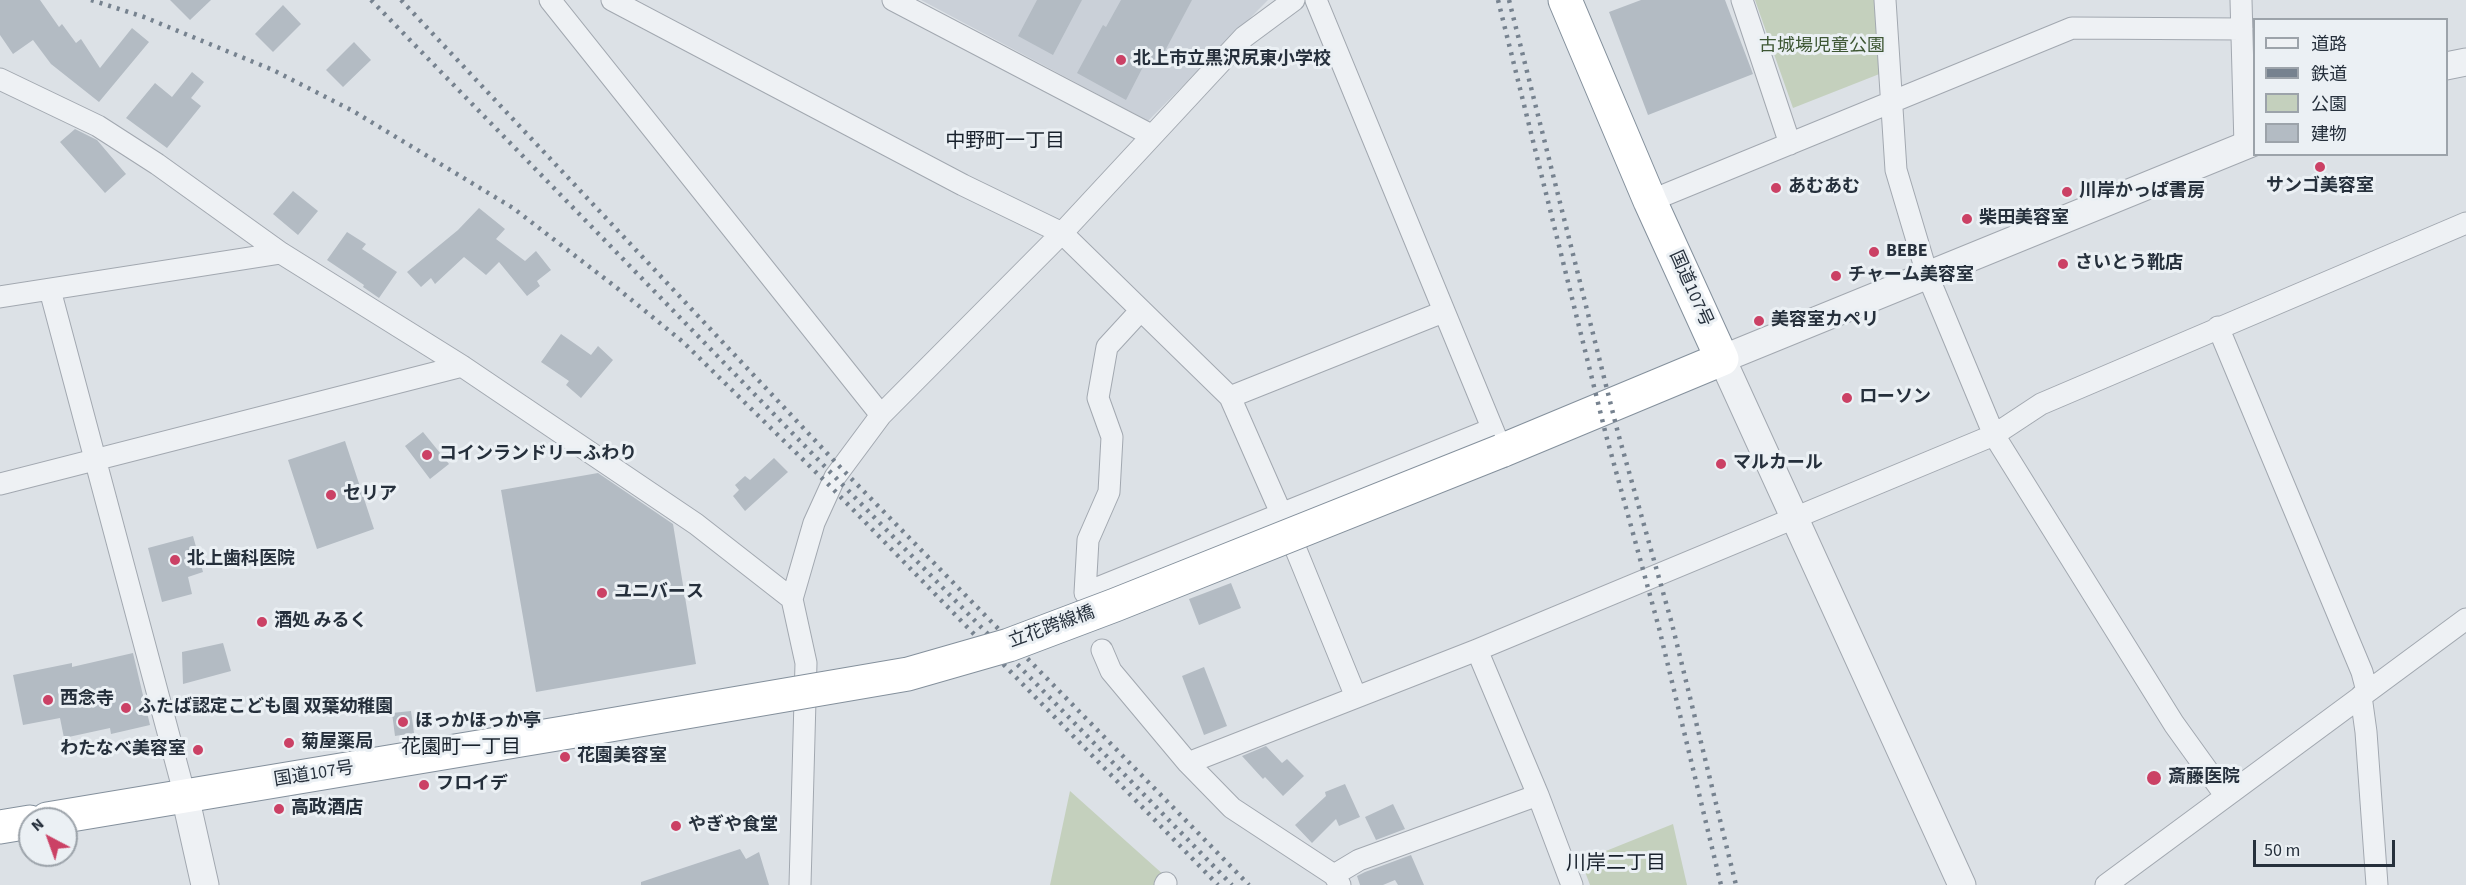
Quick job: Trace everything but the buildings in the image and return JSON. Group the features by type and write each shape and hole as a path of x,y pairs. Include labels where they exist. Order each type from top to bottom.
{"highway":[{"name":"国道107号","path":"1565,0 1650,201 1722,359"},
{"path":"1497,440 1722,359"},
{"name":"立花跨線橋","path":"581,730 908,674 1009,645 1115,605 1497,440"},
{"name":"国道107号","path":"78,814 581,730"},
{"path":"0,827 18,824"}],"street":[{"path":"550,0 881,415"},
{"path":"612,0 963,185 1062,233 1230,397 1281,513 1356,697"},
{"path":"893,0 1151,135"},
{"path":"800,885 806,663 792,599 803,554 840,467 881,415 1062,233 1244,37 1294,0"},
{"path":"1141,310 1107,347 1098,398 1112,437 1109,492 1088,540 1085,592 1281,513 1497,440 1316,0"},
{"path":"1742,0 1790,144"},
{"path":"1885,0 1896,170 1927,274 1994,435 2174,724 2226,795"},
{"path":"1962,885 1722,359 2250,144 2241,0"},
{"path":"1650,201 2072,28 2242,29"},
{"path":"2448,66 2466,62"},
{"path":"0,79 98,126 157,164 281,253 462,366 696,524 792,599"},
{"path":"1188,763 1477,650 1994,435 2041,404 2466,223"},
{"path":"0,297 281,253"},
{"path":"50,290 185,796 205,885"},
{"path":"1230,397 1443,312"},
{"path":"2218,327 2362,672 2377,885"},
{"path":"0,484 462,366"},
{"path":"2106,885 2466,619"},
{"path":"1102,650 1111,671 1188,763 1232,808 1337,880 1359,860 1538,795"},
{"path":"1477,650 1538,795 1572,885"}],"shaded area":[{"name":"北上市立黒沢尻東小学校","path":"921,0 1268,0 1148,121"}],"green space":[{"name":"古城場児童公園","path":"1755,0 1877,0 1887,71 1793,108"},
{"path":"1070,791 1165,876 1160,885 1050,885"},
{"path":"1673,824 1687,885 1590,885 1581,861"}],"railway":[{"path":"91,0 144,17 273,70 353,111 513,208 617,288 683,342 830,486 1218,885"},
{"path":"371,0 1232,885"},
{"path":"401,0 840,467 1249,885"},
{"path":"1498,0 1606,435 1659,628 1721,885"},
{"path":"1509,0 1618,433 1672,624 1736,885"}],"place":[{"name":"北上市立黒沢尻東小学校","path":"1121,60"},
{"name":"サンゴ美容室","path":"2320,167"},
{"name":"あむあむ","path":"1776,188"},
{"name":"川岸かっぱ書房","path":"2067,192"},
{"name":"柴田美容室","path":"1967,219"},
{"name":"BEBE","path":"1874,252"},
{"name":"さいとう靴店","path":"2063,264"},
{"name":"チャーム美容室","path":"1836,276"},
{"name":"美容室カペリ","path":"1759,321"},
{"name":"ローソン","path":"1847,398"},
{"name":"コインランドリーふわり","path":"427,455"},
{"name":"マルカール","path":"1721,464"},
{"name":"セリア","path":"331,495"},
{"name":"北上歯科医院","path":"175,560"},
{"name":"ユニバース","path":"602,593"},
{"name":"酒処 みるく","path":"262,622"},
{"name":"西念寺","path":"48,700"},
{"name":"ふたば認定こども園 双葉幼稚園","path":"126,708"},
{"name":"ほっかほっか亭","path":"403,722"},
{"name":"菊屋薬局","path":"289,743"},
{"name":"わたなべ美容室","path":"198,750"},
{"name":"花園美容室","path":"565,757"},
{"name":"斎藤医院","path":"2154,778"},
{"name":"フロイデ","path":"424,785"},
{"name":"高政酒店","path":"279,809"},
{"name":"やぎや食堂","path":"676,826"}],"district":[{"name":"中野町一丁目","path":"1005,143"},
{"name":"花園町一丁目","path":"461,749"},
{"name":"川岸二丁目","path":"1616,865"}]}
